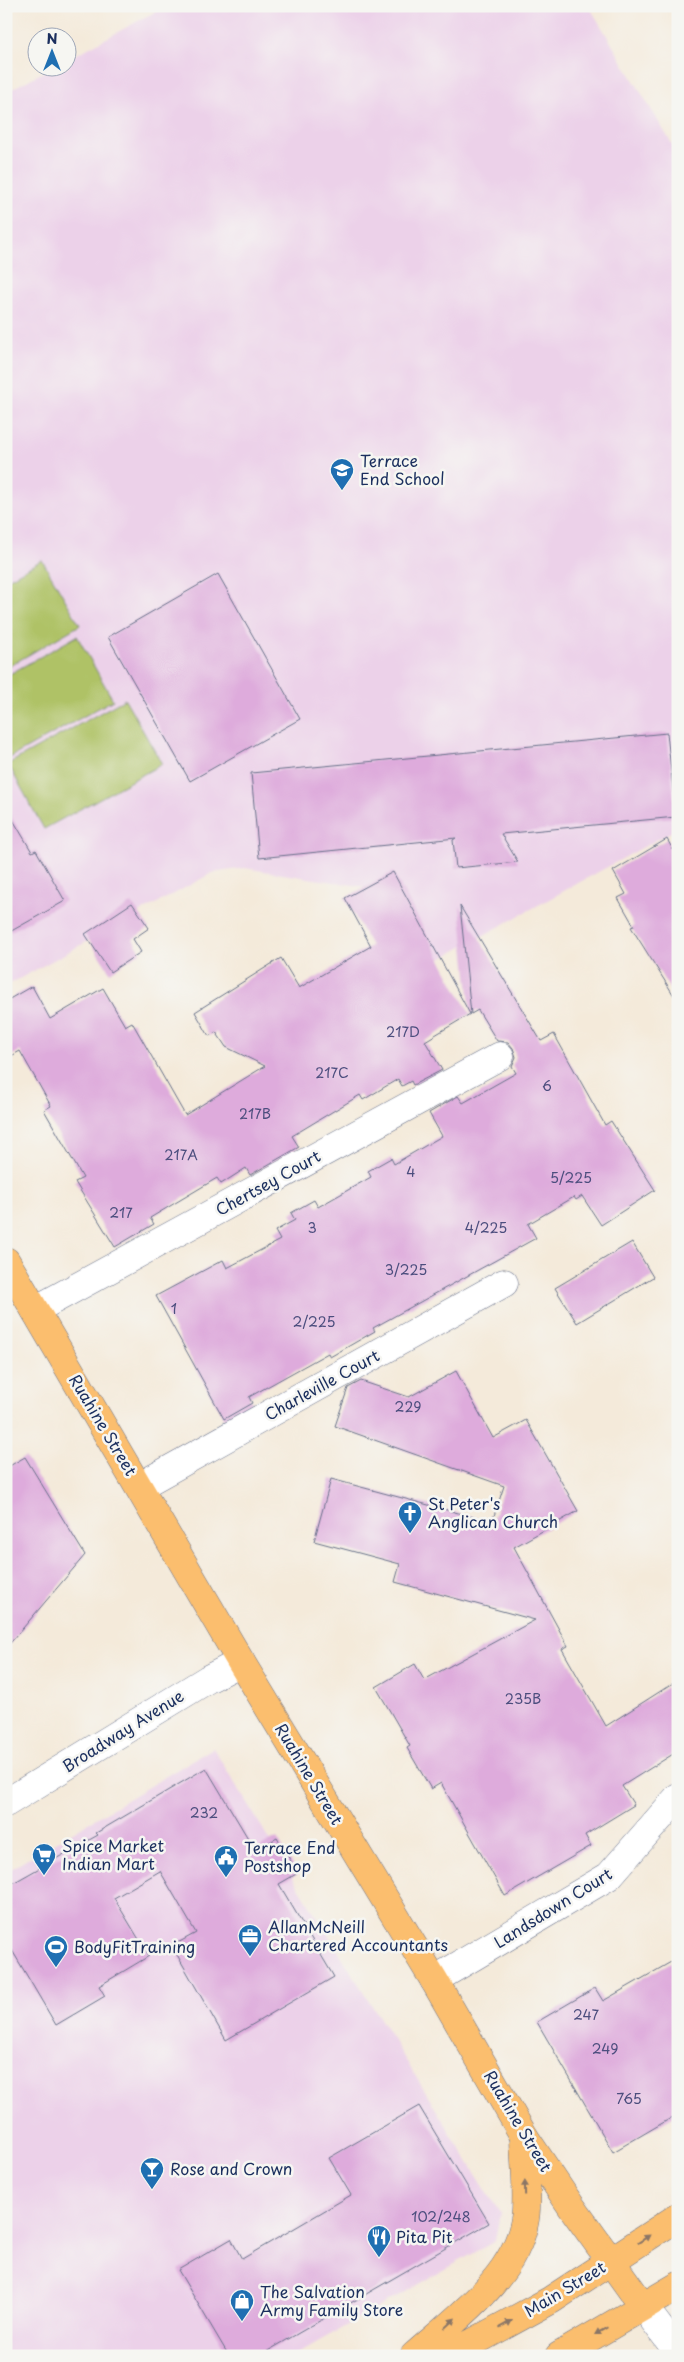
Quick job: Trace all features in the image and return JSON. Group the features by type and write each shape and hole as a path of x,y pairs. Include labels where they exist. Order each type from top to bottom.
{"main road":[{"name":"Ruahine Street","path":"6,1261 140,1486 241,1662 434,1980 524,2136 644,2306"},
{"path":"414,2356 500,2276 521,2238 525,2218 524,2136"},
{"name":"Main Street","path":"448,2356 551,2300 678,2217"},
{"path":"559,2356 678,2286"}],"street":[{"name":"Chertsey Court","path":"35,1310 500,1056"},
{"name":"Charleville Court","path":"140,1486 504,1283"},
{"name":"Broadway Avenue","path":"6,1803 208,1679 241,1662"},
{"name":"Landsdown Court","path":"434,1980 609,1876 678,1797"},
{"name":"Ruahine Street","path":"644,2306 678,2352"}],"shaded area":[{"name":"Terrace End School","path":"166,6 589,6 678,154 678,828 424,968 366,887 244,868 212,873 6,986 6,92 32,78 78,78 78,54"},
{"path":"213,1748 500,2213 495,2241 293,2356 6,2356 6,1872"}],"green space":[{"path":"42,560 80,625 6,668 6,580"},
{"path":"77,636 113,700 6,760 6,676"},
{"path":"125,699 162,764 44,829 8,764"}],"building":[{"path":"218,574 300,719 190,781 108,637"},
{"path":"667,733 676,817 501,834 518,862 456,868 453,840 456,838 259,858 251,773"},
{"path":"6,808 32,852 36,850 65,901 6,934"},
{"path":"667,839 678,859 678,1002 631,927 634,926 618,898 626,894 613,871"},
{"path":"393,872 470,1014 425,1041 442,1070 413,1085 411,1081 402,1086 398,1079 363,1100 360,1095 292,1136 299,1147 250,1175 246,1168 221,1184 217,1178 150,1218 154,1224 115,1247 75,1182 83,1178 44,1110 51,1106 20,1051 6,1059 6,1001 32,986 50,1019 103,988 125,1026 132,1022 185,1115 265,1066 226,1047 216,1032 209,1036 195,1012 281,958 299,988 371,946 345,898"},
{"path":"132,903 149,928 133,939 141,952 110,972 85,934"},
{"path":"460,906 541,1041 554,1034 605,1125 611,1121 655,1190 601,1225 582,1196 576,1200 574,1197 528,1224 536,1238 373,1328 375,1331 330,1357 328,1353 249,1397 252,1403 224,1419 156,1296 223,1260 227,1268 280,1240 275,1231 295,1220 291,1213 314,1200 318,1207 371,1177 368,1171 391,1158 394,1164 442,1136 429,1113 458,1096 463,1103 516,1073 512,1066 516,1057 513,1048 508,1042 497,1041 478,1010 471,1014"},
{"path":"632,1242 653,1277 577,1323 555,1288"},
{"path":"456,1371 493,1438 526,1420 578,1511 514,1547 568,1646 562,1649 606,1726 678,1680 678,1751 622,1786 634,1805 585,1835 591,1846 505,1896 441,1783 431,1789 407,1748 410,1746 376,1687 415,1664 424,1680 535,1620 395,1582 400,1564 314,1541 331,1479 492,1522 504,1486 335,1426 348,1388 361,1381 409,1397"},
{"path":"25,1457 85,1555 6,1648 6,1468"},
{"path":"206,1768 255,1850 277,1838 298,1873 279,1884 334,1977 226,2040 172,1946 196,1933 160,1871 114,1898 149,1956 99,1986 105,1996 56,2025 6,1940 6,1887 98,1835 96,1833"},
{"path":"678,1958 678,2114 613,2152 537,2022 595,1988 603,2001"},
{"path":"419,2106 489,2223 259,2356 229,2356 178,2270 231,2239 242,2259 351,2195 329,2158"}],"place":[{"name":"Terrace End School","path":"342,491"},
{"name":"St Peter's Anglican Church","path":"410,1534"},
{"name":"Spice Market Indian Mart","path":"44,1876"},
{"name":"Terrace End Postshop","path":"226,1878"},
{"name":"AllanMcNeill Chartered Accountants","path":"250,1957"},
{"name":"BodyFitTraining","path":"56,1968"},
{"name":"Rose and Crown","path":"152,2190"},
{"name":"Pita Pit","path":"379,2258"},
{"name":"The Salvation Army Family Store","path":"242,2322"}]}
